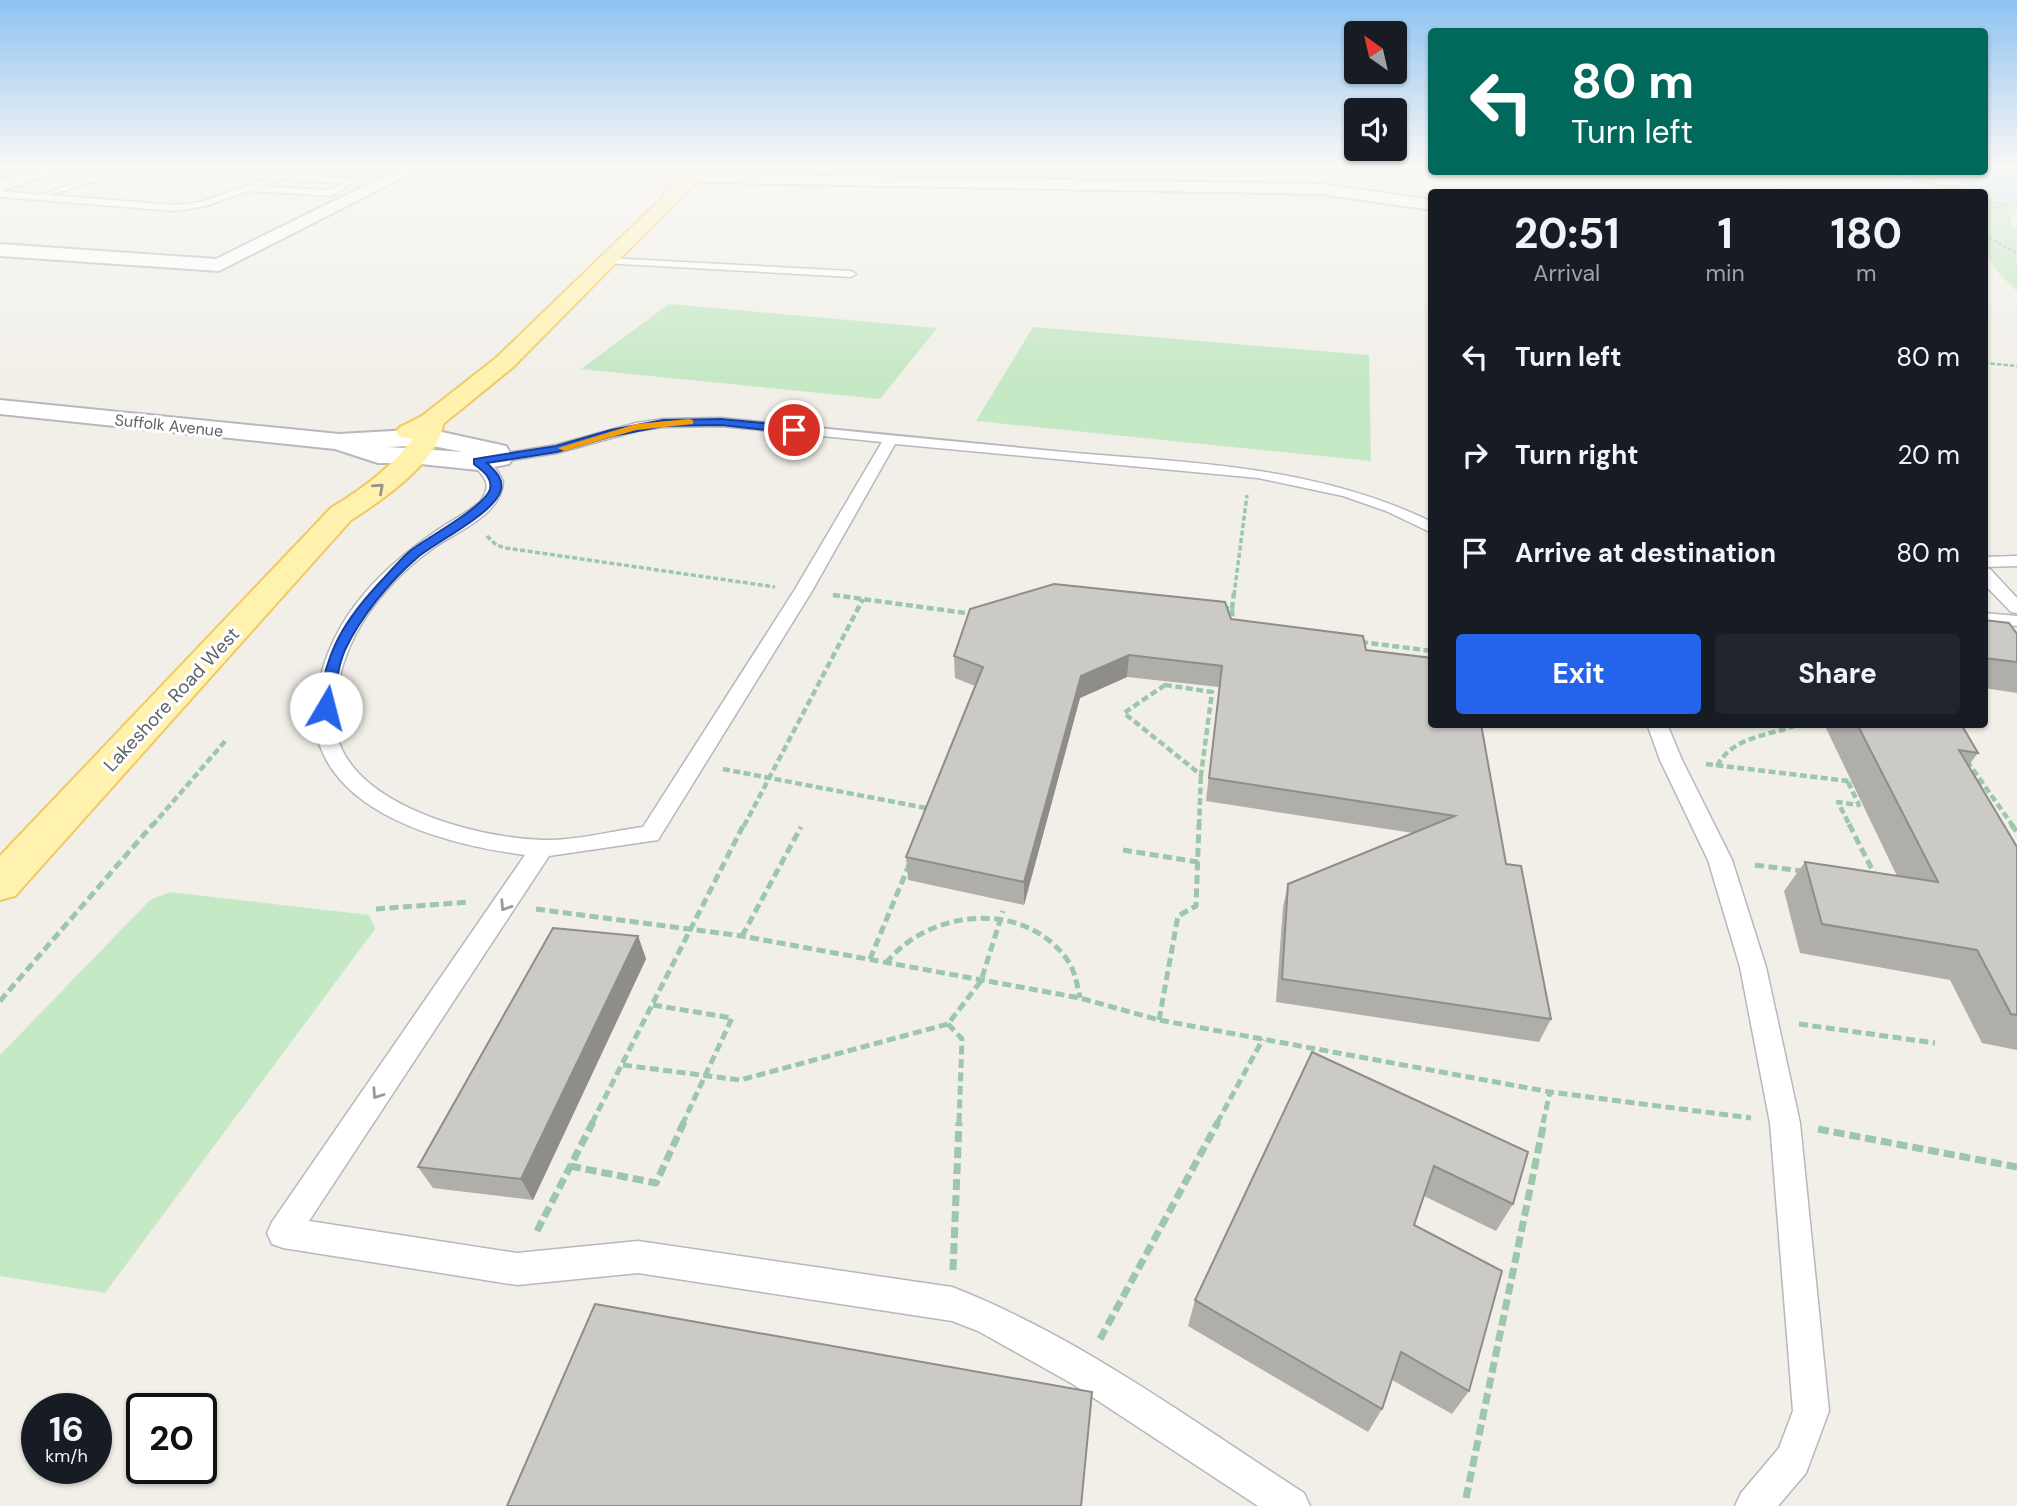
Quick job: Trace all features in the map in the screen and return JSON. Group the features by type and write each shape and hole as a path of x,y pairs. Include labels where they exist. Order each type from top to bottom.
{"main road":[{"name":"Lakeshore Road West","path":"0,884 341,514 363,502 409,441 504,363 631,237"}],"street":[{"path":"0,250 219,265 274,237"},
{"name":"Suffolk Avenue","path":"0,407 339,442 409,441 489,460"}],"lane":[{"path":"607,261 851,274"},
{"path":"891,439 803,591 650,834 542,848 459,833 379,802 347,775 336,759 325,725 330,678 337,652 362,609 413,555 468,518 491,498 496,489 489,460 557,449 611,433 663,423 721,422 1250,473 1327,488 1390,508 1428,526"},
{"path":"1988,562 2017,561"},
{"path":"1988,577 2017,608"},
{"path":"1988,618 2017,621"},
{"path":"1659,728 1671,760 1720,860 1753,967 1784,1123 1811,1411 1793,1461 1754,1506"},
{"path":"542,848 283,1233 517,1269 638,1256 952,1304 988,1318 1083,1371 1291,1506"}],"path":[{"path":"1988,237 2017,253"},
{"path":"1988,363 2017,366"},
{"path":"1233,627 1232,609 1247,493"},
{"path":"486,530 491,541 506,548 984,616"},
{"path":"517,1269 690,929 863,599"},
{"path":"1219,607 1232,609"},
{"path":"1352,641 1428,650"},
{"path":"1159,1020 1178,916 1196,906 1201,775 1212,692 1165,685 1124,713 1201,775"},
{"path":"1717,766 1726,750 1744,740 1778,734 1791,728"},
{"path":"0,1001 227,739"},
{"path":"1962,754 2017,832"},
{"path":"1671,760 1861,783"},
{"path":"695,763 932,809 927,822"},
{"path":"1847,782 1860,805 1838,802 1878,881 1864,879"},
{"path":"1978,793 1990,794"},
{"path":"742,936 801,827"},
{"path":"1123,850 1198,862"},
{"path":"870,959 911,859"},
{"path":"1720,860 1812,872"},
{"path":"376,909 473,902"},
{"path":"525,908 742,936 1080,998 1159,1020 1550,1092 1784,1123 2017,1167"},
{"path":"623,1065 740,1080 948,1024 981,981 1003,911"},
{"path":"886,963 895,950 907,941 925,929 946,921 976,919 999,922 1040,933 1059,947 1071,962 1079,982 1080,998"},
{"path":"570,1166 656,1183 732,1018 653,1005"},
{"path":"1763,1020 1935,1043"},
{"path":"948,1024 962,1039 952,1304"},
{"path":"1083,1371 1263,1039"},
{"path":"1466,1498 1550,1092"}],"green space":[{"path":"1988,237 2017,237 2017,291 2004,279 1989,257"},
{"path":"669,304 937,328 880,399 581,369"},
{"path":"1033,327 1369,355 1371,461 976,421"},
{"path":"170,892 369,915 375,929 105,1293 0,1276 0,1055 150,900"}],"building":[{"path":"1054,584 1225,602 1231,619 1363,636 1366,650 1428,658 1428,728 1482,728 1506,864 1521,866 1551,1019 1282,979 1288,884 1455,816 1209,778 1222,666 1129,655 1081,676 1024,882 906,857 983,667 954,656 970,609"},
{"path":"1988,620 2009,623 2017,634 2017,662 1988,658"},
{"path":"1859,728 1963,728 1978,753 1959,750 2017,847 2017,1015 2011,1014 1977,950 1822,924 1805,862 1938,882"},
{"path":"553,928 638,936 521,1179 418,1167"},
{"path":"1312,1052 1528,1152 1513,1204 1434,1166 1414,1225 1502,1271 1469,1391 1401,1352 1382,1409 1195,1300"},
{"path":"595,1304 1092,1392 1081,1506 507,1506"}],"slow traffic":[{"path":"564,448 636,427 689,422"}],"route":[{"path":"326,708 337,652 362,609 413,555 468,518 491,498 496,489 495,481 492,474 478,461 572,446 611,433 663,423 721,422 794,430"}]}
